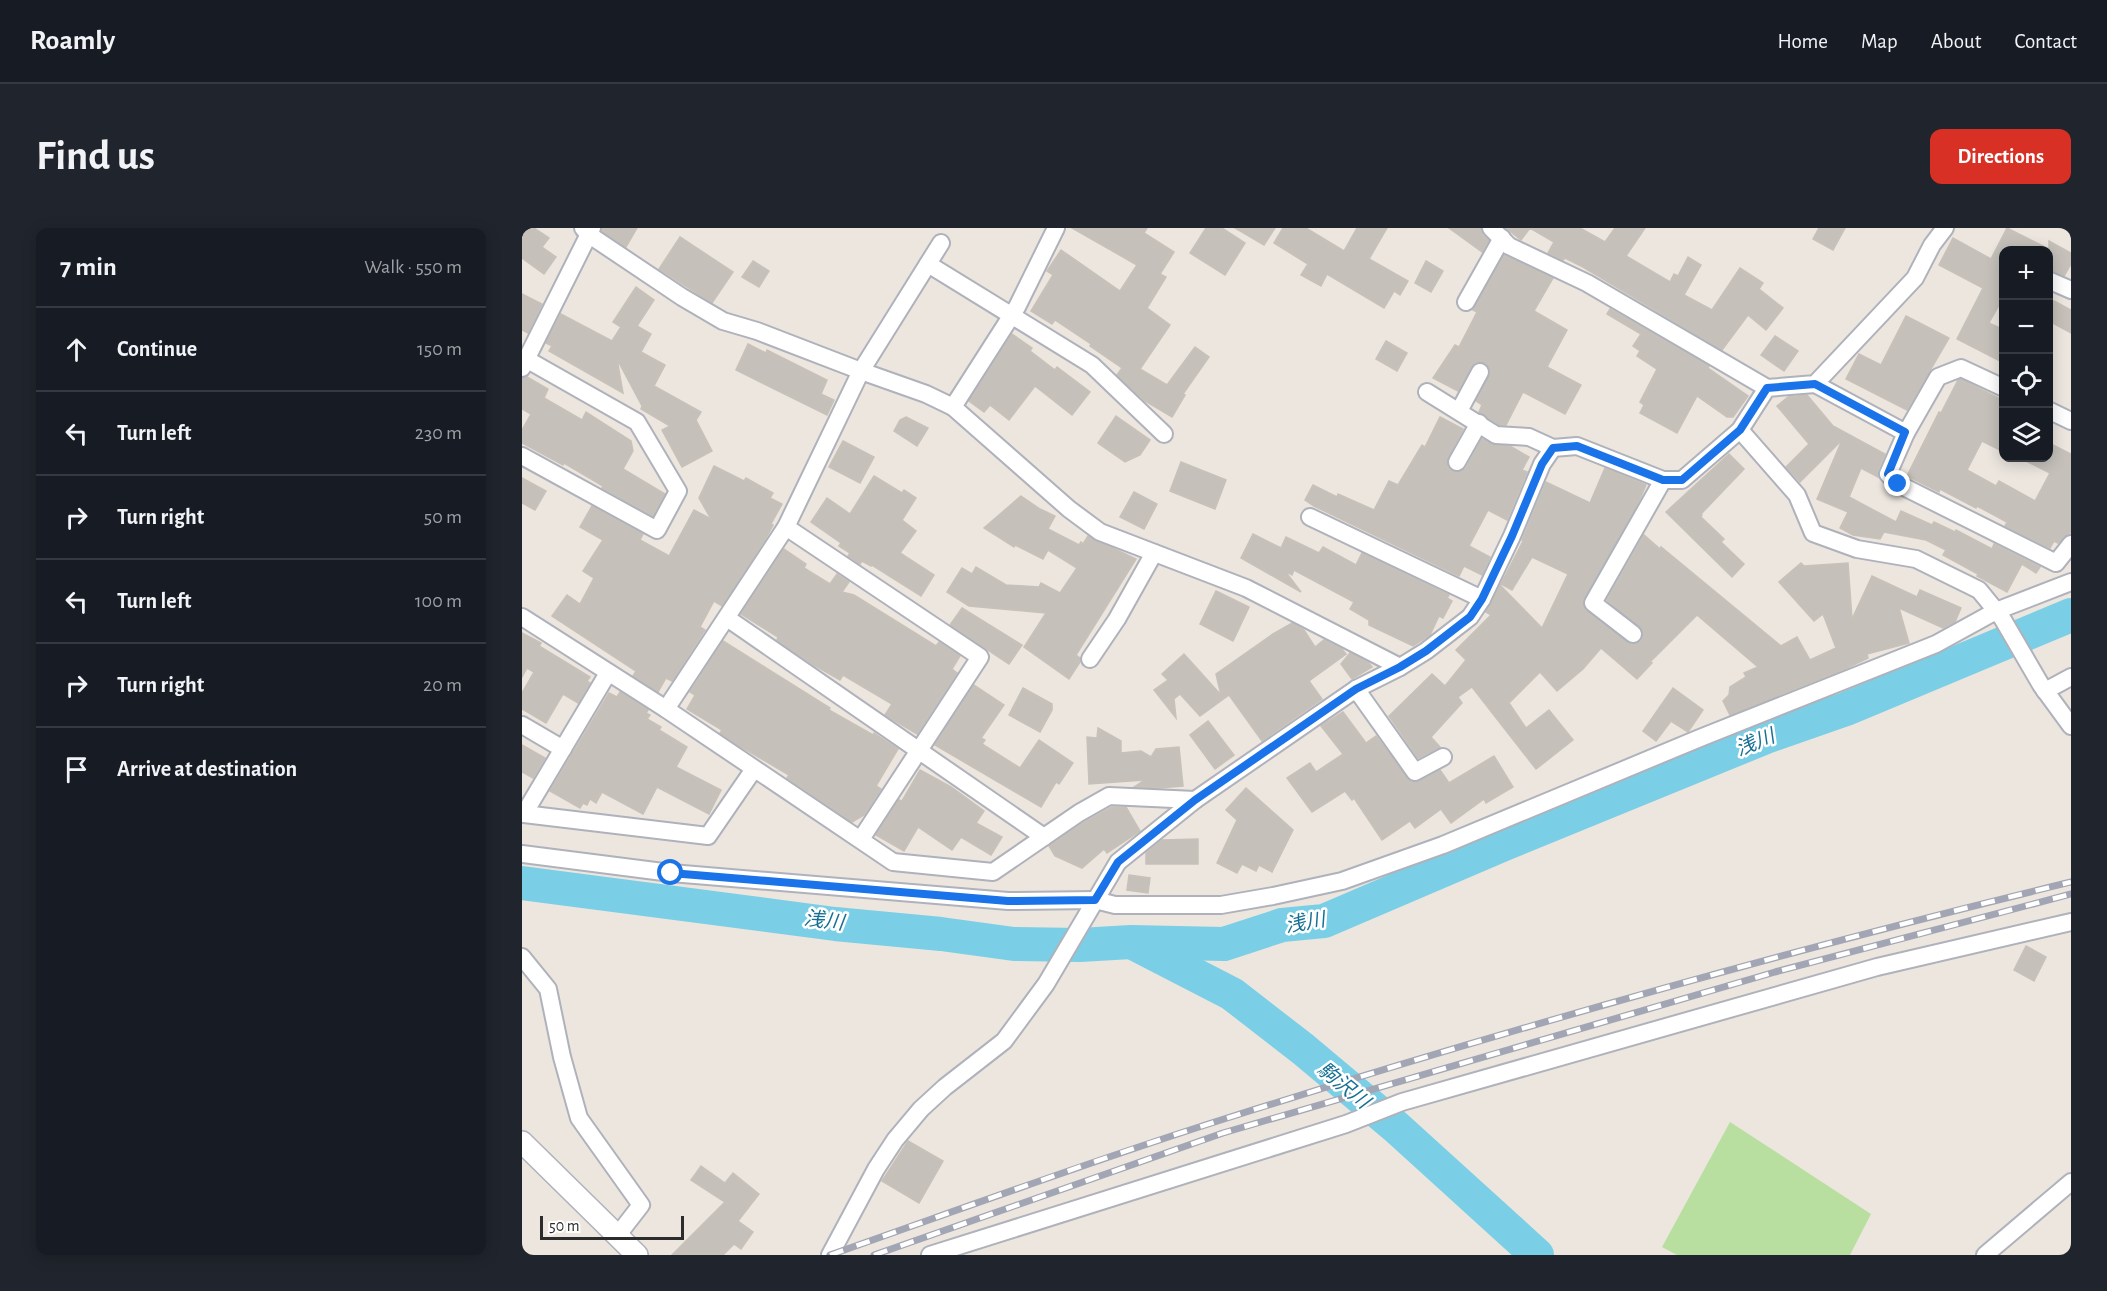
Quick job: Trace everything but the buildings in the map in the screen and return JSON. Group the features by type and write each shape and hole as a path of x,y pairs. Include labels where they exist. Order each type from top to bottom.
{"street":[{"path":"953,407 1012,314 1056,228"},
{"path":"1815,384 1915,278 1932,245 1945,228"},
{"path":"522,456 657,530 678,491 638,422 524,364 587,230 682,297 723,321 757,331 926,394 953,407 1069,509 1100,532 1246,588 1400,667"},
{"path":"1466,302 1496,233 1509,246 1587,283 1767,388 1815,384 1905,432"},
{"path":"666,709 786,527 861,371 941,243"},
{"path":"928,264 1092,365 1164,434"},
{"path":"2053,282 2071,290"},
{"path":"1999,386 1961,368 1938,377 1905,432 1888,474 1898,484 2056,563 2071,544"},
{"path":"1459,411 1480,372"},
{"path":"1428,392 1496,435 1529,436 1553,448 1577,446 1663,480 1682,480 1740,430 1767,388"},
{"path":"2053,412 2071,421"},
{"path":"1457,462 1479,423"},
{"path":"1740,430 1797,495 1813,533 1857,549 1916,559 1979,590 1999,615 2043,688 2071,726"},
{"path":"830,1255 876,1169 896,1140 921,1109 945,1087 1004,1041 1046,984 1118,862 1195,800 1356,689 1426,651 1470,617 1482,599 1512,536 1542,464 1553,448"},
{"path":"1634,634 1593,603 1663,480"},
{"path":"1310,517 1482,599"},
{"path":"786,527 980,657 861,839"},
{"path":"1090,658 1117,619 1154,553"},
{"path":"522,854 671,873 996,900 1095,900 1115,905 1221,905 1273,897 1342,881 1443,845 1700,738 1936,644 2071,582"},
{"path":"522,617 666,709 893,862 993,872 1109,796 1195,800"},
{"path":"727,618 1044,837"},
{"path":"608,674 524,814 708,836 754,769"},
{"path":"2043,688 2071,677"},
{"path":"1356,689 1415,772 1443,757"},
{"path":"522,725 563,749"},
{"path":"930,1255 1346,1124 1402,1102 1866,969 2071,922"},
{"path":"522,957 548,989 562,1057 579,1118 641,1205 617,1236"},
{"path":"522,1142 637,1255"},
{"path":"1985,1255 2071,1182"}],"green space":[{"path":"1730,1122 1871,1214 1850,1255 1677,1255 1662,1247"}],"waterway":[{"name":"浅川","path":"522,883 835,924 941,934 1014,944 1080,945 1131,942 1224,944 1282,925 1324,921 1504,844 1766,737 1846,709 2071,615"},
{"name":"駒沢川","path":"1135,944 1232,994 1303,1049 1396,1127 1537,1255"}],"railway":[{"path":"830,1255 1026,1185 1329,1086 1645,993 1964,908 2071,882"},
{"path":"874,1255 1223,1133 1775,972 2071,894"}],"route":[{"path":"671,873 1008,901 1095,900 1118,862 1195,800 1356,689 1426,651 1470,617 1482,599 1512,536 1542,464 1553,448 1577,446 1663,480 1682,480 1740,430 1767,388 1815,384 1905,432 1888,474 1898,484"}]}
